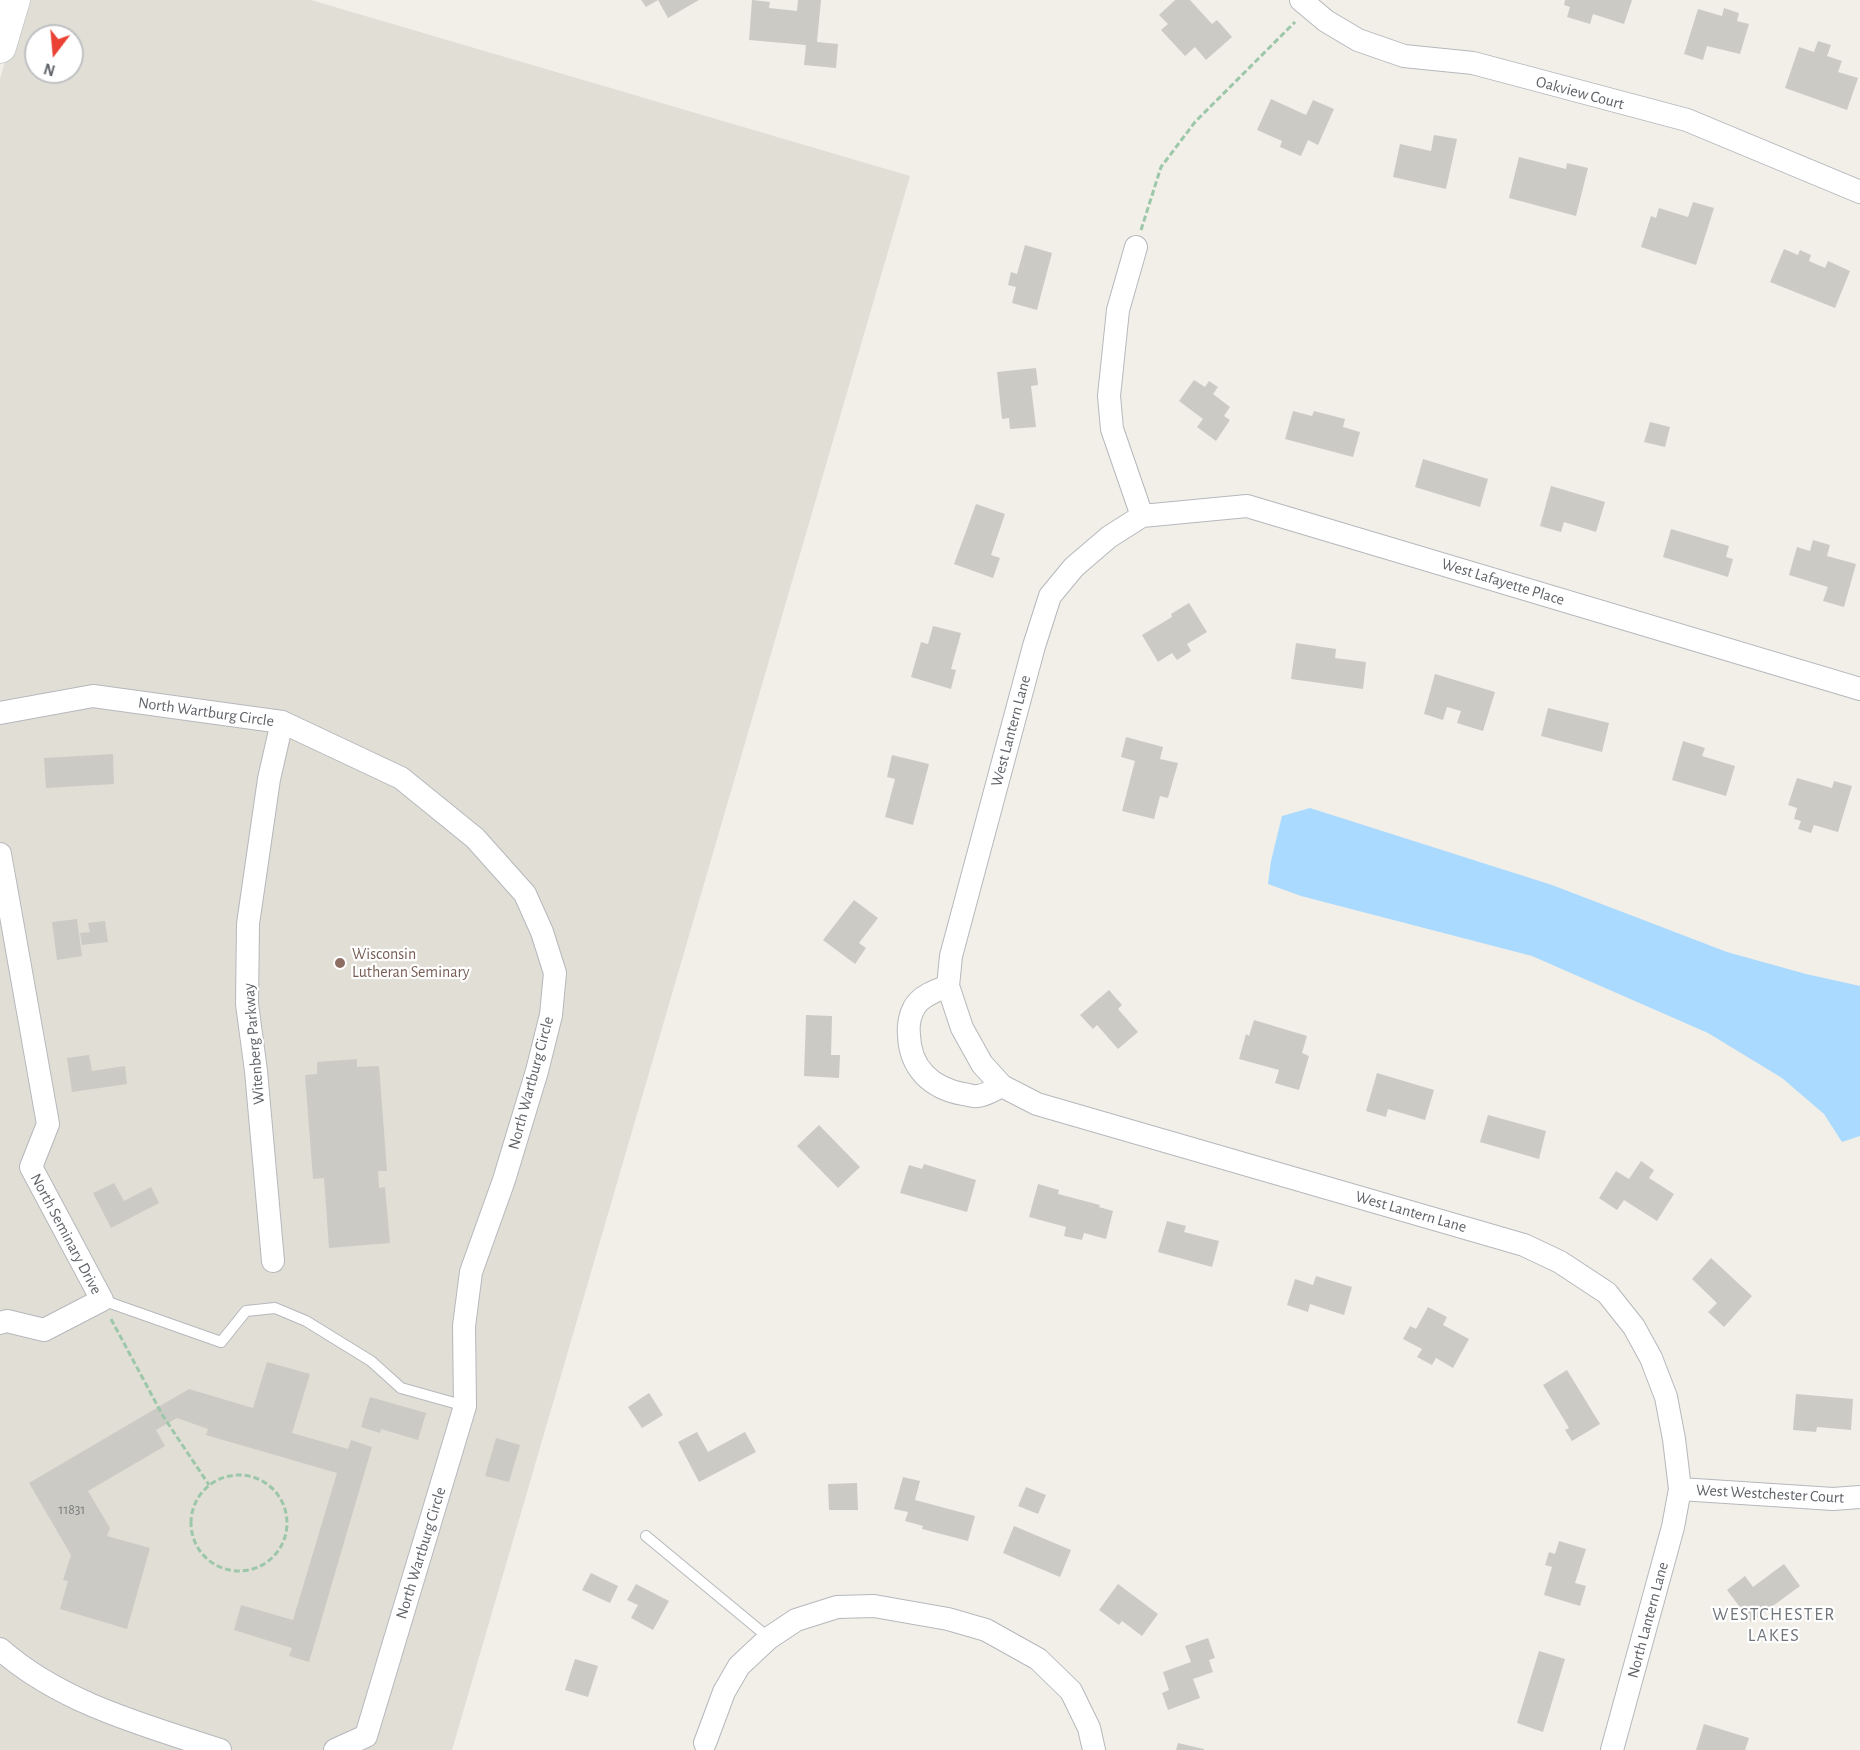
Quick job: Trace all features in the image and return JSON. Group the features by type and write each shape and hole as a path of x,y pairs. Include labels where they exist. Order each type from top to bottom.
{"street":[{"path":"0,47 14,0"},
{"name":"Oakview Court","path":"1305,4 1326,21 1358,40 1404,56 1473,63 1687,120 1860,192"},
{"path":"1136,247 1118,310 1109,396 1112,429 1142,516"},
{"name":"West Lafayette Place","path":"1142,516 1247,506 1860,689"},
{"name":"West Lantern Lane","path":"1142,516 1109,537 1074,567 1050,596 1034,646 951,956 948,986 962,1028 982,1064 1002,1086 1037,1104 1524,1245 1560,1262 1607,1293 1634,1327 1651,1358 1666,1397 1680,1489"},
{"name":"North Wartburg Circle","path":"0,713 93,696 282,722 401,778 475,838 525,894 542,932 555,973 551,1015 537,1071 504,1180 471,1272 464,1326 465,1406 366,1736 335,1750"},
{"name":"Witenberg Parkway","path":"273,1261 257,1083 247,1004 248,924 269,779 282,722"},
{"name":"North Seminary Drive","path":"0,854 48,1124 31,1167 102,1300"},
{"path":"948,986 930,993 914,1006 908,1026 909,1045 914,1062 926,1078 941,1088 958,1093 977,1096 1002,1086"},
{"path":"0,1323 7,1321 45,1330 102,1300"},
{"name":"West Westchester Court","path":"1680,1489 1833,1499 1860,1497"},
{"name":"North Lantern Lane","path":"1612,1750 1673,1527 1680,1489"},
{"path":"705,1743 724,1692 740,1666 769,1638 796,1620 837,1607 874,1606 948,1619 986,1630 1038,1659 1071,1691 1089,1728 1094,1750"},
{"path":"0,1649 14,1662 71,1696 127,1720 220,1750"}],"lane":[{"path":"102,1300 221,1342 246,1311 275,1308 306,1321 371,1361 401,1388 465,1406"},
{"path":"646,1536 769,1638"}],"path":[{"path":"1136,247 1161,167 1195,122 1305,4"},
{"name":"North Seminary Drive","path":"102,1300 163,1416 209,1485"},
{"path":"240,1474 256,1478 271,1486 282,1499 287,1514 288,1531 282,1546 272,1560 258,1568 243,1572 227,1570 213,1564 202,1554 194,1541 191,1526 192,1510 199,1496 209,1485 224,1477 240,1474"}],"shaded area":[{"name":"Wisconsin Lutheran Seminary","path":"23,0 311,0 910,176 452,1750 0,1750 0,79"}],"water":[{"path":"1310,808 1552,885 1727,952 1860,986 1860,1136 1842,1142 1824,1114 1782,1078 1708,1033 1532,956 1301,896 1268,884 1282,816"}],"building":[{"path":"641,0 658,0 646,7"},
{"path":"658,0 699,0 668,18"},
{"path":"752,0 770,2 769,8 797,11 798,0 821,0 817,42 838,44 836,68 804,65 806,45 749,40"},
{"path":"1175,0 1190,0 1212,24 1217,20 1232,37 1206,60 1195,47 1185,56 1161,30 1168,24 1159,15"},
{"path":"1565,0 1632,0 1624,24 1593,14 1590,24 1567,17 1570,7 1564,5"},
{"path":"1724,8 1739,13 1737,21 1749,24 1740,54 1707,46 1703,60 1684,54 1698,9 1722,16"},
{"path":"1818,41 1831,45 1827,56 1842,61 1838,72 1858,78 1847,110 1785,88 1799,47 1814,52"},
{"path":"1271,99 1306,115 1313,100 1334,109 1318,145 1308,140 1301,156 1280,147 1282,141 1257,130"},
{"path":"1434,135 1457,139 1446,189 1393,177 1400,144 1431,151"},
{"path":"1519,157 1566,169 1567,163 1588,168 1576,216 1509,198"},
{"path":"1693,202 1714,208 1696,265 1641,247 1651,216 1656,218 1659,208 1688,217"},
{"path":"1025,245 1052,253 1037,310 1012,303 1016,287 1008,285 1011,272 1017,274"},
{"path":"1784,249 1798,255 1800,250 1811,255 1809,261 1825,268 1828,261 1850,271 1835,308 1770,282"},
{"path":"1036,368 1038,385 1031,386 1036,427 1010,429 1009,418 1002,419 997,372"},
{"path":"1194,380 1205,387 1209,381 1218,387 1213,394 1230,407 1224,416 1230,420 1216,441 1197,427 1203,419 1179,401"},
{"path":"1293,411 1312,416 1314,411 1345,419 1343,427 1360,432 1353,457 1285,439"},
{"path":"1650,422 1670,427 1665,447 1644,442"},
{"path":"1423,459 1488,479 1480,507 1415,487"},
{"path":"1551,486 1605,502 1596,532 1564,522 1561,532 1540,526"},
{"path":"976,504 1005,514 991,555 1000,558 993,578 954,564"},
{"path":"1671,529 1729,546 1726,557 1733,559 1728,577 1663,557"},
{"path":"1813,540 1830,545 1827,556 1856,564 1844,607 1823,601 1828,587 1789,575 1797,547 1810,551"},
{"path":"1189,603 1207,632 1187,644 1191,651 1177,660 1172,653 1158,662 1142,635 1172,617 1171,614"},
{"path":"933,626 961,633 951,669 956,670 951,689 911,677 921,642 928,644"},
{"path":"1296,643 1336,649 1335,658 1366,662 1363,689 1291,679"},
{"path":"1435,674 1495,692 1483,731 1457,723 1461,711 1447,707 1443,720 1424,714"},
{"path":"1548,708 1609,723 1602,752 1541,736"},
{"path":"1126,737 1163,747 1160,759 1178,763 1168,798 1160,796 1154,819 1122,811 1135,761 1121,757"},
{"path":"1683,741 1705,748 1702,756 1735,766 1726,796 1672,780"},
{"path":"113,754 114,784 46,788 44,758"},
{"path":"892,755 929,764 913,825 885,817 895,779 887,777"},
{"path":"1797,778 1832,788 1834,781 1852,786 1838,832 1814,825 1811,833 1798,829 1801,821 1794,819 1797,808 1788,805"},
{"path":"854,900 878,918 859,943 866,948 855,964 823,940"},
{"path":"77,919 82,956 57,960 52,922"},
{"path":"105,921 108,942 82,945 80,933 90,932 88,923"},
{"path":"1109,990 1122,1005 1118,1009 1138,1032 1118,1049 1097,1025 1093,1029 1080,1015"},
{"path":"806,1015 832,1016 831,1055 840,1055 839,1078 804,1076"},
{"path":"1254,1020 1307,1036 1302,1053 1309,1056 1299,1090 1275,1083 1279,1070 1239,1059 1246,1034 1249,1036"},
{"path":"89,1055 92,1071 125,1066 127,1084 72,1092 67,1058"},
{"path":"357,1059 357,1067 379,1066 387,1171 378,1171 379,1188 385,1187 390,1243 329,1248 324,1178 313,1179 305,1075 317,1074 317,1062"},
{"path":"1377,1073 1434,1090 1425,1120 1388,1109 1386,1117 1366,1111"},
{"path":"1488,1115 1546,1131 1539,1159 1480,1142"},
{"path":"819,1125 860,1167 838,1188 797,1146"},
{"path":"1641,1161 1654,1170 1649,1178 1674,1194 1657,1221 1624,1200 1617,1210 1599,1198 1616,1171 1629,1179"},
{"path":"924,1164 976,1180 967,1212 900,1193 909,1165 922,1169"},
{"path":"114,1183 124,1201 151,1187 159,1203 111,1228 93,1193"},
{"path":"1038,1184 1059,1190 1058,1194 1100,1205 1099,1207 1113,1211 1106,1239 1084,1233 1082,1240 1064,1236 1066,1227 1029,1217"},
{"path":"1167,1221 1186,1226 1184,1232 1219,1241 1212,1267 1158,1252"},
{"path":"1711,1258 1752,1296 1724,1327 1708,1312 1717,1303 1692,1279"},
{"path":"1316,1276 1352,1287 1344,1315 1310,1304 1308,1312 1287,1305 1295,1279 1313,1285"},
{"path":"1428,1307 1447,1317 1443,1325 1469,1339 1453,1368 1436,1358 1432,1365 1417,1357 1422,1349 1403,1339 1410,1326 1416,1329"},
{"path":"267,1362 310,1374 292,1433 348,1449 351,1440 372,1447 309,1662 289,1656 292,1648 234,1630 241,1605 293,1620 337,1473 206,1435 208,1429 177,1418 156,1430 165,1446 88,1491 110,1528 107,1536 150,1548 127,1629 60,1609 68,1581 63,1580 71,1555 29,1483 189,1389 253,1408"},
{"path":"1567,1370 1600,1424 1572,1441 1565,1430 1569,1428 1543,1385"},
{"path":"649,1393 663,1415 642,1428 628,1407"},
{"path":"1796,1394 1853,1399 1851,1430 1817,1427 1816,1432 1793,1430"},
{"path":"370,1397 426,1413 418,1440 381,1429 380,1433 361,1427"},
{"path":"697,1432 708,1452 745,1432 756,1452 699,1482 678,1442"},
{"path":"496,1438 520,1445 509,1482 485,1476"},
{"path":"903,1477 920,1481 915,1500 975,1516 968,1541 922,1529 923,1526 905,1521 908,1512 894,1509"},
{"path":"857,1483 858,1510 829,1510 828,1484"},
{"path":"1026,1487 1046,1495 1038,1514 1018,1506"},
{"path":"1014,1526 1071,1550 1060,1577 1003,1553"},
{"path":"1559,1541 1586,1549 1575,1583 1586,1586 1580,1606 1544,1595 1552,1567 1545,1565 1549,1552 1555,1554"},
{"path":"1784,1564 1800,1586 1751,1622 1727,1590 1745,1576 1753,1587"},
{"path":"591,1573 618,1586 610,1603 582,1590"},
{"path":"636,1584 669,1601 653,1630 631,1618 638,1605 627,1600"},
{"path":"1118,1584 1158,1614 1142,1636 1122,1621 1119,1625 1099,1610"},
{"path":"1208,1638 1215,1658 1209,1660 1213,1672 1193,1679 1200,1698 1168,1710 1162,1693 1169,1690 1163,1672 1191,1662 1185,1646"},
{"path":"1539,1651 1565,1659 1543,1732 1517,1723"},
{"path":"575,1659 598,1666 588,1697 565,1690"},
{"path":"1704,1724 1749,1738 1745,1750 1696,1750"},
{"path":"1178,1743 1204,1749 1204,1750 1176,1750"}],"place":[{"name":"Wisconsin Lutheran Seminary","path":"340,963"}],"district":[{"name":"WESTCHESTER LAKES","path":"1774,1625"}]}
